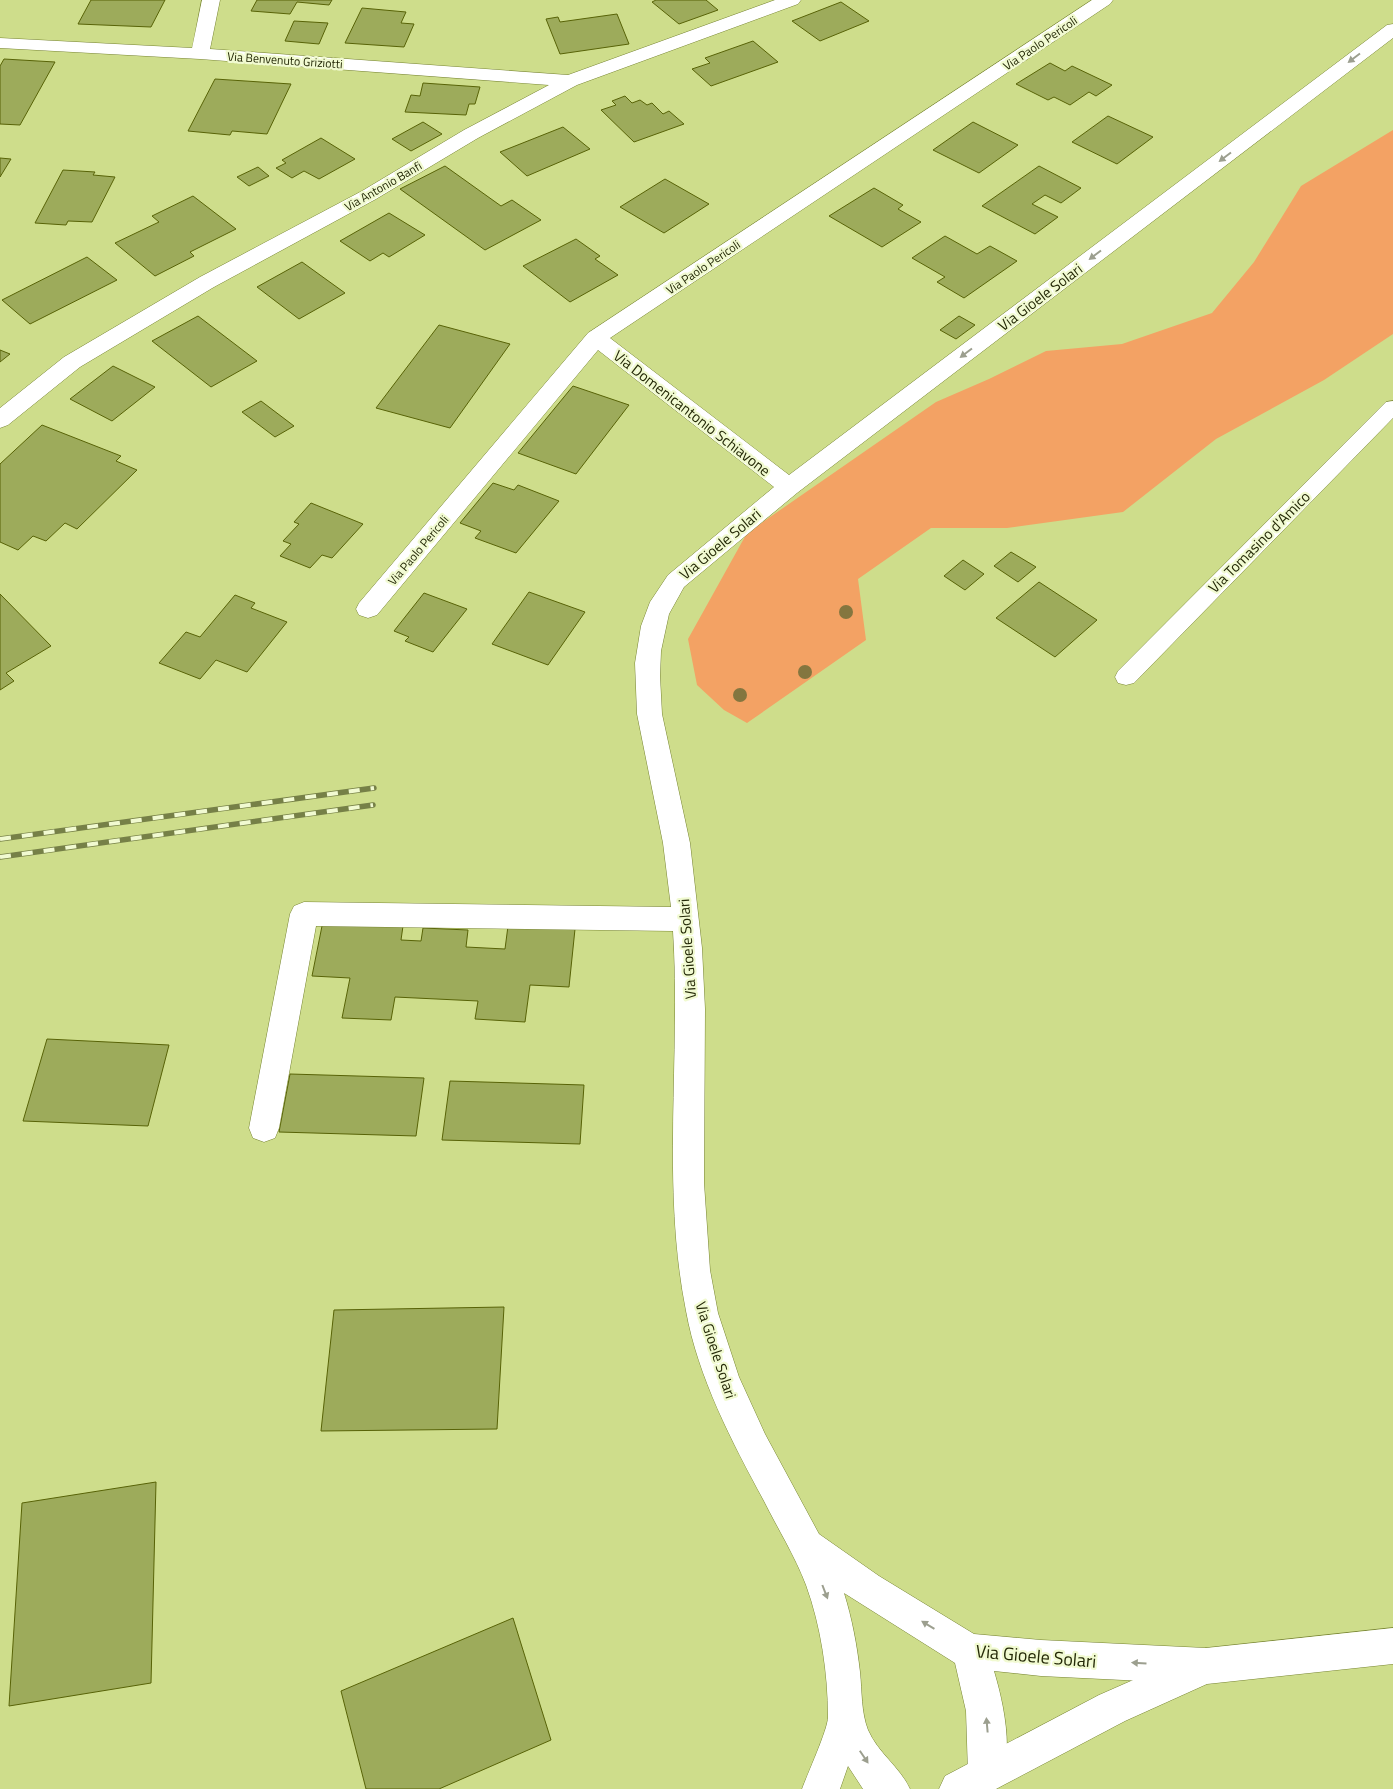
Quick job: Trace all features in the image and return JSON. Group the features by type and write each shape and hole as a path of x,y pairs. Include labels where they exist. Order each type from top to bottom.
{"street":[{"path":"200,54 212,0"},
{"name":"Via Antonio Banfi","path":"0,420 72,362 208,282 369,195 471,134 570,80 792,0"},
{"name":"Via Paolo Pericoli","path":"368,609 596,338 1104,0"},
{"name":"Via Gioele Solari","path":"891,1789 884,1784 856,1745 846,1719 842,1675 834,1622 828,1599 808,1547 741,1420 718,1364 702,1314 691,1253 688,1203 691,1017 685,919 674,828 654,742 650,710 647,676 652,628 664,598 676,581 788,487 1393,29"},
{"name":"Via Benvenuto Griziotti","path":"0,43 200,54 570,80"},
{"name":"Via Domenicantonio Schiavone","path":"596,338 788,487"},
{"path":"264,1128 304,914 685,919"},
{"name":"Via Gioele Solari","path":"808,1547 867,1588 969,1651 1041,1658 1206,1666 1393,1646"},
{"path":"969,1651 979,1676 989,1741 973,1781"},
{"name":"Via Gioele Solari","path":"973,1781 1112,1708 1206,1666"},
{"path":"821,1789 846,1719"}],"lane":[{"name":"Via Tomasino d'Amico","path":"1126,677 1393,407"}],"shaded area":[{"path":"1393,130 1393,334 1324,380 1216,439 1123,512 1007,528 931,528 858,579 866,640 747,723 724,710 697,685 688,639 747,533 936,402 1046,351 1122,344 1212,313 1254,262 1301,186"}],"building":[{"path":"91,0 165,0 151,27 78,24"},
{"path":"257,0 332,0 329,5 297,2 290,14 251,11"},
{"path":"656,0 706,0 718,10 679,24 652,2"},
{"path":"841,2 869,21 820,41 792,21"},
{"path":"362,8 406,12 401,23 414,24 404,47 345,43"},
{"path":"617,14 629,44 560,54 546,19 558,17 560,22"},
{"path":"294,21 328,23 319,44 285,41"},
{"path":"753,41 778,62 711,86 692,69 710,63 705,58"},
{"path":"4,59 55,62 20,125 0,124 0,66"},
{"path":"1050,63 1065,71 1072,66 1112,85 1096,96 1089,92 1070,105 1054,97 1048,100 1016,84"},
{"path":"215,79 291,84 267,134 232,131 230,135 188,131"},
{"path":"423,83 480,87 475,104 469,104 466,115 405,112 411,95 420,96"},
{"path":"625,96 632,103 640,100 647,105 652,103 663,114 669,111 684,124 634,142 601,110 616,105 612,101"},
{"path":"1108,116 1153,137 1117,164 1072,142"},
{"path":"423,122 442,134 411,151 392,139"},
{"path":"973,122 1018,145 979,173 933,150"},
{"path":"563,127 590,149 527,176 500,152"},
{"path":"321,138 355,159 319,179 304,171 292,178 276,168 286,163 282,160"},
{"path":"0,158 11,159 0,177"},
{"path":"445,166 501,206 512,200 541,220 485,250 400,189"},
{"path":"1039,166 1081,188 1061,203 1045,195 1032,204 1058,217 1035,234 982,206"},
{"path":"258,167 269,176 249,186 237,177"},
{"path":"63,170 95,172 93,175 115,177 92,222 68,221 66,225 35,223"},
{"path":"665,179 709,204 664,233 620,207"},
{"path":"874,188 903,205 898,209 921,222 882,247 829,216"},
{"path":"193,196 236,229 190,252 194,256 155,276 115,243 159,222 152,216"},
{"path":"389,213 425,235 389,257 383,253 370,261 340,241"},
{"path":"945,236 977,254 990,246 1017,261 964,298 937,282 945,277 912,258"},
{"path":"576,239 600,256 595,259 618,275 570,302 523,266"},
{"path":"87,257 117,280 30,324 2,300"},
{"path":"302,262 345,293 299,319 257,287"},
{"path":"198,316 257,361 211,387 152,341"},
{"path":"959,316 975,325 956,339 940,330"},
{"path":"439,325 510,344 450,428 376,408"},
{"path":"0,350 10,354 0,362"},
{"path":"113,366 155,387 112,421 70,399"},
{"path":"573,386 629,405 576,474 518,453"},
{"path":"261,401 294,426 275,437 242,412"},
{"path":"42,425 121,456 116,461 137,470 77,529 65,523 46,541 33,536 18,550 0,542 0,464"},
{"path":"493,483 514,490 518,485 559,501 516,553 475,538 481,531 460,523"},
{"path":"311,503 363,524 332,558 322,555 310,568 280,556 291,544 283,541 299,524 294,522"},
{"path":"1011,552 1036,567 1018,582 994,566"},
{"path":"963,560 984,574 965,590 944,576"},
{"path":"1039,582 1097,620 1055,657 996,618"},
{"path":"529,592 585,612 548,665 492,644"},
{"path":"424,593 467,609 433,652 405,641 409,637 394,631"},
{"path":"0,594 51,646 6,673 14,681 0,690"},
{"path":"235,595 255,603 251,608 287,622 247,672 216,660 200,679 159,663 186,632 200,637"},
{"path":"324,916 404,919 401,940 421,941 423,928 468,930 466,947 505,949 508,926 575,929 569,987 530,985 525,1022 475,1019 478,1001 395,997 391,1020 342,1018 350,978 312,976"},
{"path":"47,1039 169,1045 148,1126 23,1121"},
{"path":"290,1074 424,1078 416,1136 279,1132"},
{"path":"450,1081 584,1085 580,1144 442,1140"},
{"path":"504,1307 497,1429 321,1431 334,1310"},
{"path":"156,1482 151,1683 9,1706 22,1503"},
{"path":"513,1618 551,1740 439,1789 366,1789 341,1691"}],"railway":[{"path":"0,839 374,788"},
{"path":"0,857 373,805"}]}
